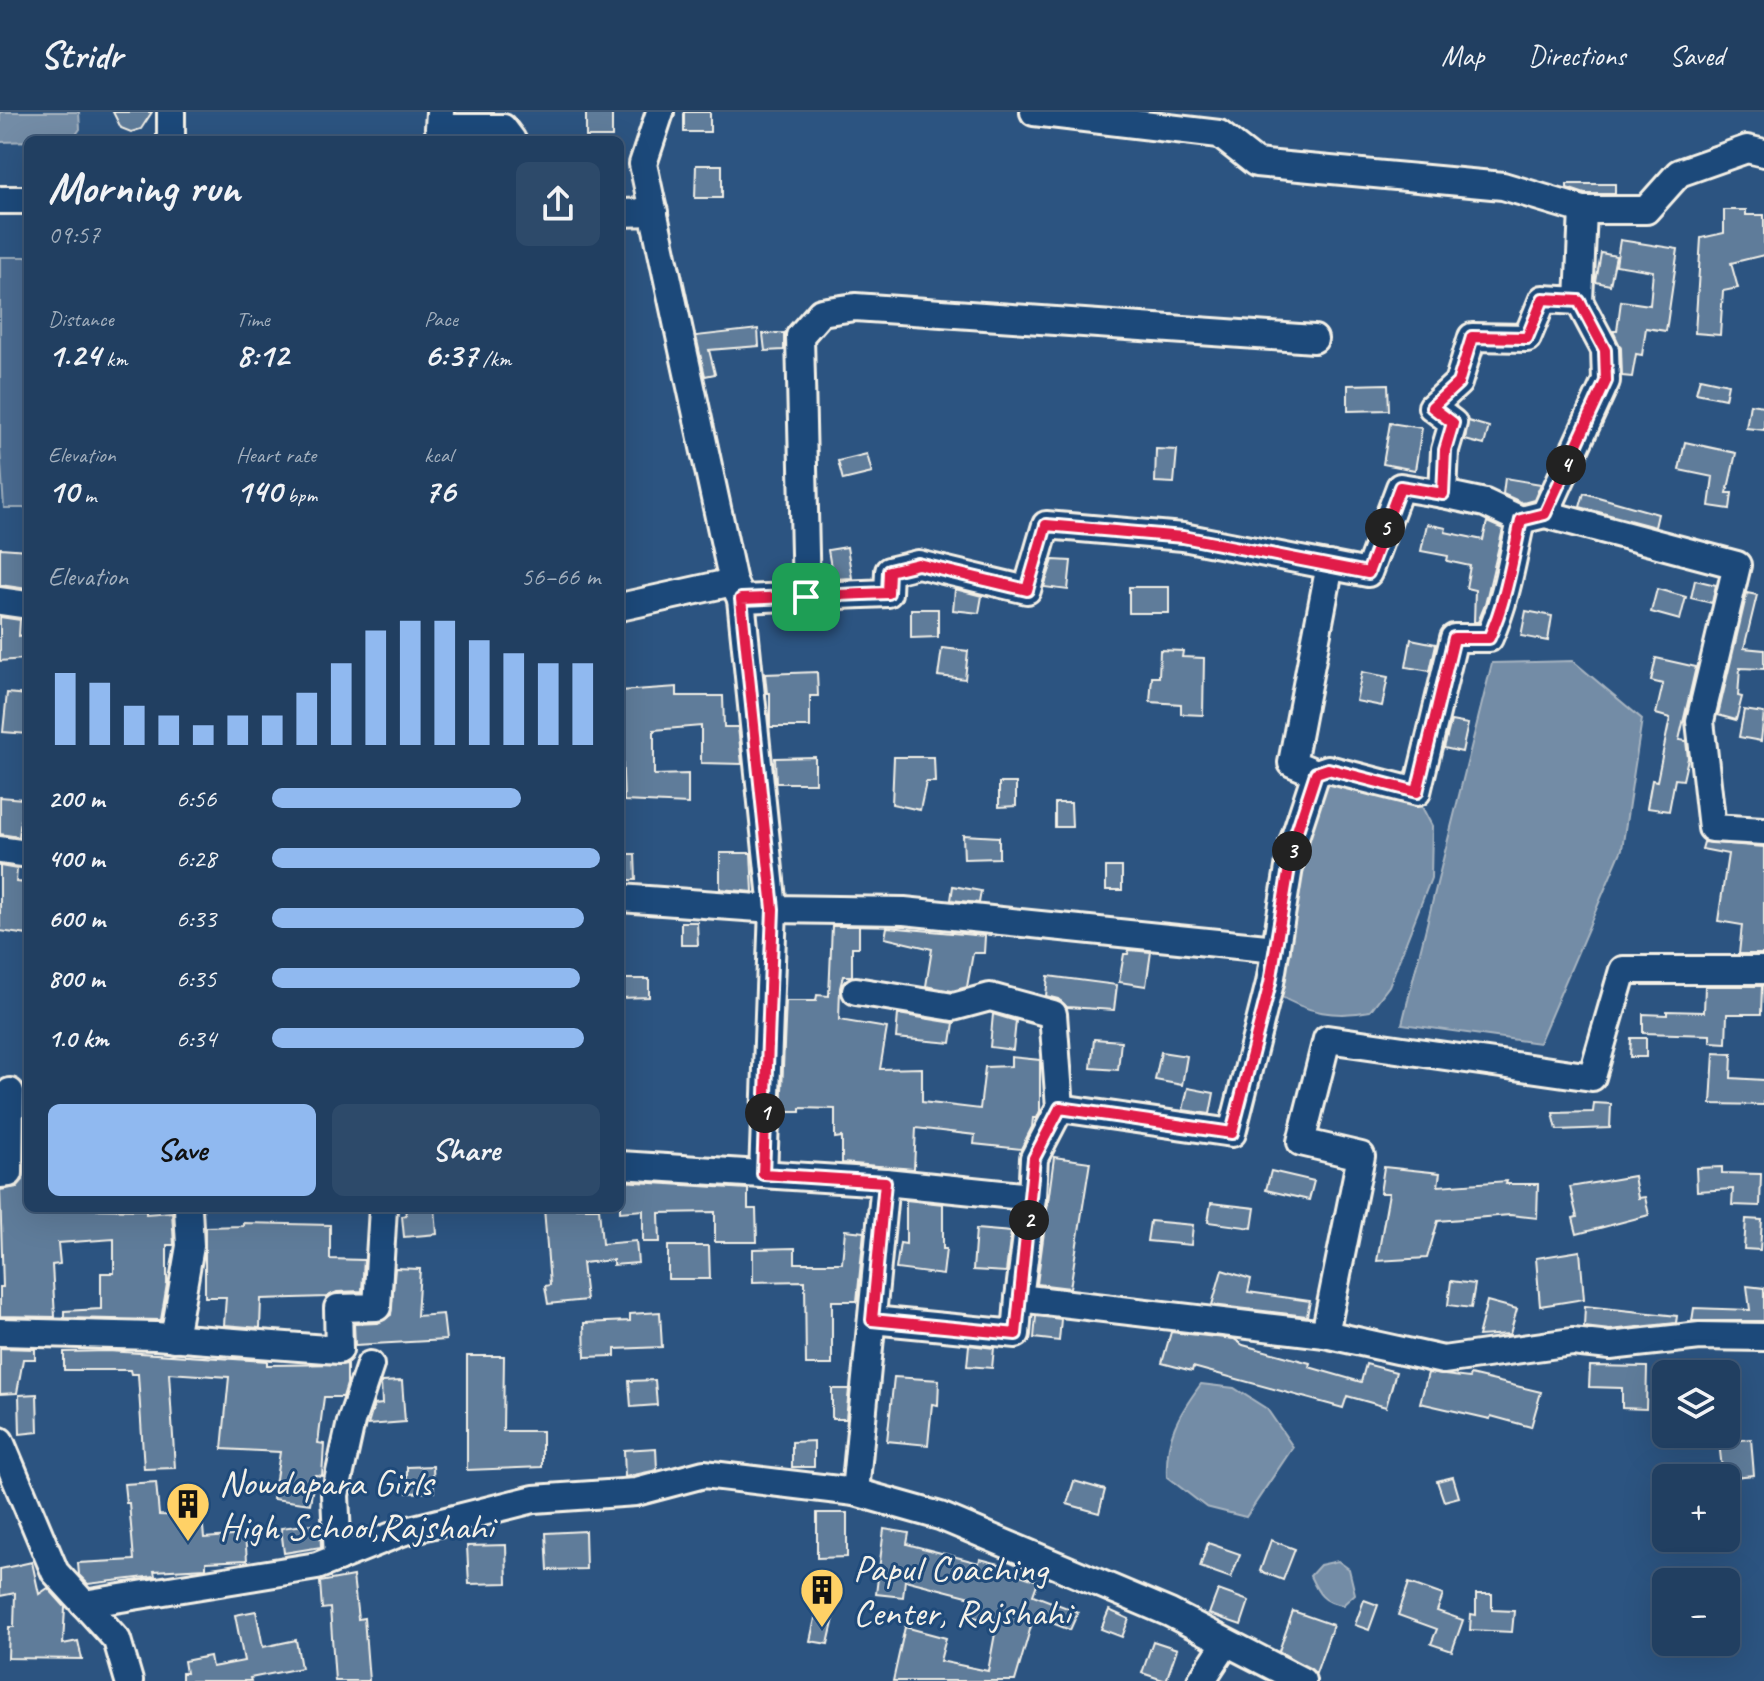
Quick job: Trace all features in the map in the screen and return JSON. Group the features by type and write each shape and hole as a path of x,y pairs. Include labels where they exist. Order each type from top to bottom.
{"street":[{"path":"171,112 171,136"},
{"path":"440,112 439,128 503,128 509,136"},
{"path":"660,112 643,164 737,590 773,909 763,1174"},
{"path":"1034,112 1219,134 1256,163 1503,186 1583,210 1646,210 1679,173 1747,149 1764,153"},
{"path":"0,200 24,200"},
{"path":"1330,565 1292,763 1316,773 1328,769 1417,792 1454,638 1489,638 1504,606 1507,575 1533,517 1606,381 1605,350 1579,301 1583,210"},
{"path":"624,213 654,212"},
{"path":"1443,494 1445,450 1453,423 1432,407 1458,383 1472,337 1527,338 1543,299 1579,301"},
{"path":"806,597 800,336 821,312 855,307 1314,339"},
{"path":"624,606 737,590 806,597 888,593 889,571 918,564 1027,590 1046,525 1183,537 1368,573 1400,487 1443,494 1737,565 1700,721 1712,828 1764,831"},
{"path":"0,601 24,604"},
{"path":"1060,1108 1232,1133 1276,949 1293,843 1316,773"},
{"path":"0,850 24,853"},
{"path":"624,898 773,909 904,911 1276,949"},
{"path":"1325,1334 1361,1156 1301,1142 1327,1039 1592,1077 1623,970 1764,970"},
{"path":"856,991 953,1007 990,997 1053,1014 1060,1108 1034,1158 1016,1334 872,1320"},
{"path":"0,1174 9,1173 10,1092"},
{"path":"624,1165 885,1182 1032,1197"},
{"path":"855,1492 885,1182"},
{"path":"174,1338 190,1246 188,1212"},
{"path":"0,1332 174,1338 339,1350 338,1308 377,1307 383,1212"},
{"path":"1019,1298 1325,1334 1443,1360 1572,1342 1610,1346 1700,1336 1764,1337"},
{"path":"338,1558 335,1495 351,1422 370,1365"},
{"path":"0,1441 55,1572 117,1640 129,1681"},
{"path":"84,1604 317,1566 402,1532 534,1499 636,1492 704,1474 855,1492 940,1516 1170,1613 1302,1681"},
{"path":"1201,1681 1226,1643"}],"shaded area":[{"path":"0,112 79,112 80,129 75,136 24,136 24,141 0,142"},
{"path":"0,257 24,257 24,508 4,508 0,449"},
{"path":"1573,661 1642,719 1622,849 1539,1043 1402,1024 1492,663"},
{"path":"1328,776 1420,803 1432,826 1431,878 1389,986 1370,1011 1357,1013 1334,1014 1311,1010 1277,994 1298,852"},
{"path":"1201,1384 1234,1388 1267,1409 1293,1447 1246,1517 1206,1507 1167,1477 1168,1450 1175,1428"},
{"path":"1338,1561 1349,1569 1355,1594 1343,1605 1322,1596 1310,1576 1320,1565"}],"building":[{"path":"113,112 152,112 141,129 131,132 121,128"},
{"path":"586,112 612,112 612,136 586,136"},
{"path":"684,112 710,112 710,132 684,132"},
{"path":"696,165 722,165 722,198 695,198"},
{"path":"1567,184 1615,184 1615,194 1585,194 1567,188"},
{"path":"1724,210 1746,210 1746,215 1764,215 1764,255 1731,263 1738,288 1723,291 1720,335 1695,333 1701,238 1724,233"},
{"path":"1620,240 1678,249 1666,331 1646,328 1642,355 1636,354 1632,377 1622,376 1621,348 1613,331 1617,331 1621,301 1650,305 1653,271 1616,265"},
{"path":"1601,253 1616,256 1610,285 1596,282"},
{"path":"758,329 759,346 709,350 715,374 705,376 696,336"},
{"path":"784,333 784,350 765,351 763,334"},
{"path":"1700,378 1728,384 1725,399 1696,393"},
{"path":"1388,384 1389,410 1348,411 1348,385"},
{"path":"1750,404 1764,406 1764,430 1746,428"},
{"path":"1468,421 1489,427 1484,445 1465,440"},
{"path":"1390,423 1422,428 1415,470 1383,464"},
{"path":"1685,442 1736,453 1727,493 1732,493 1730,509 1709,506 1713,477 1679,470"},
{"path":"1156,449 1177,450 1174,483 1155,482"},
{"path":"867,454 872,473 843,480 838,461"},
{"path":"1505,478 1541,484 1534,500 1523,503 1503,494"},
{"path":"1584,493 1658,514 1655,527 1580,507"},
{"path":"1487,522 1503,529 1485,605 1478,622 1474,622 1475,590 1466,588 1470,566 1447,561 1448,556 1421,551 1427,524 1446,528 1445,532 1483,540"},
{"path":"847,547 852,578 833,579 828,550"},
{"path":"0,548 24,550 24,588 0,585"},
{"path":"1053,560 1071,561 1068,590 1044,587"},
{"path":"1695,580 1716,585 1712,603 1691,598"},
{"path":"1129,587 1169,587 1169,613 1129,613"},
{"path":"955,589 982,596 979,613 953,610"},
{"path":"1657,589 1686,597 1680,620 1651,612"},
{"path":"1747,593 1757,595 1744,648 1764,650 1764,669 1740,668 1738,696 1742,697 1736,720 1718,715"},
{"path":"911,609 938,609 938,637 911,638"},
{"path":"1526,611 1552,616 1548,641 1521,636"},
{"path":"0,617 20,620 19,636 23,635 24,659 0,661"},
{"path":"1411,639 1436,644 1430,671 1406,667"},
{"path":"942,648 968,651 965,679 938,676"},
{"path":"1160,650 1183,651 1182,657 1204,658 1203,715 1181,714 1181,704 1150,702 1152,677 1159,677"},
{"path":"1656,658 1696,667 1679,740 1686,741 1688,758 1683,780 1675,779 1669,811 1647,808 1652,780 1657,781 1670,718 1656,714 1663,684 1651,681"},
{"path":"817,672 818,696 810,696 810,727 770,727 770,693 767,693 765,674"},
{"path":"1362,672 1388,677 1382,706 1356,701"},
{"path":"677,687 677,696 723,696 724,727 738,727 742,764 701,763 701,726 654,730 654,775 688,774 688,804 624,801 624,691"},
{"path":"7,693 24,695 24,734 3,732"},
{"path":"1744,710 1764,713 1761,741 1739,737"},
{"path":"1451,721 1468,724 1462,752 1444,748"},
{"path":"815,757 815,783 776,783 775,758"},
{"path":"894,757 934,757 935,782 926,782 920,810 892,804"},
{"path":"999,783 1016,783 1016,806 999,807"},
{"path":"0,797 23,799 19,837 0,834"},
{"path":"1055,803 1071,803 1072,827 1055,827"},
{"path":"963,835 999,837 999,858 964,859"},
{"path":"1704,842 1764,847 1764,954 1739,954 1742,925 1718,921 1728,854 1702,849"},
{"path":"720,853 751,853 753,892 720,889"},
{"path":"624,854 635,854 636,880 624,880"},
{"path":"0,866 17,869 16,882 24,883 24,934 0,931"},
{"path":"1106,867 1122,867 1122,890 1106,890"},
{"path":"953,886 981,891 979,903 951,900"},
{"path":"681,922 697,922 698,945 681,945"},
{"path":"832,926 859,926 859,947 852,947 852,976 843,976 840,988 839,1020 887,1028 880,1069 922,1068 922,1102 980,1109 985,1067 1011,1066 1011,1057 1040,1060 1040,1111 1037,1118 1033,1118 1021,1149 974,1144 975,1135 916,1128 914,1169 842,1163 842,1137 835,1138 835,1109 800,1108 800,1112 781,1112 786,1001 816,1001 817,995 829,996"},
{"path":"887,927 985,936 984,953 973,953 967,987 952,991 926,986 932,949 885,938"},
{"path":"1129,950 1151,952 1146,986 1119,982 1124,954 1128,954"},
{"path":"1048,976 1117,985 1114,1010 1067,1007 1058,999 1046,996"},
{"path":"624,979 649,979 649,997 624,998"},
{"path":"1705,986 1762,986 1761,1014 1727,1014 1726,1043 1710,1042 1710,1035 1643,1033 1643,1014 1704,1012"},
{"path":"898,1014 954,1023 951,1043 896,1038"},
{"path":"993,1014 1016,1021 1013,1050 990,1047"},
{"path":"1631,1038 1646,1038 1646,1057 1630,1057"},
{"path":"1094,1039 1121,1041 1118,1070 1091,1068"},
{"path":"1161,1052 1187,1056 1182,1085 1155,1080"},
{"path":"1714,1053 1732,1054 1731,1078 1764,1080 1764,1105 1711,1104"},
{"path":"1188,1088 1214,1093 1210,1114 1183,1110"},
{"path":"1594,1103 1611,1104 1610,1128 1557,1130 1553,1113 1593,1112"},
{"path":"1054,1157 1090,1162 1070,1288 1037,1284"},
{"path":"24,1160 24,1212 172,1212 174,1245 167,1245 167,1284 161,1320 64,1318 64,1311 101,1309 101,1273 114,1273 114,1239 58,1243 60,1264 52,1265 55,1317 0,1316 0,1287 3,1287 0,1190 17,1187 23,1180"},
{"path":"1384,1167 1440,1173 1438,1186 1507,1181 1506,1184 1538,1184 1537,1218 1510,1215 1438,1221 1427,1258 1377,1261 1389,1193 1380,1193"},
{"path":"1722,1167 1722,1173 1761,1174 1760,1206 1732,1205 1733,1189 1697,1191 1696,1168"},
{"path":"1271,1171 1314,1181 1309,1200 1266,1190"},
{"path":"1634,1176 1638,1198 1645,1197 1649,1215 1577,1234 1573,1218 1577,1217 1570,1187"},
{"path":"624,1181 748,1189 748,1209 756,1209 757,1242 715,1242 715,1212 659,1213 660,1242 643,1242 643,1210 624,1212"},
{"path":"906,1200 943,1204 943,1249 946,1249 943,1275 896,1269 900,1243 906,1244"},
{"path":"1211,1203 1255,1208 1252,1228 1208,1222"},
{"path":"406,1212 435,1212 437,1234 404,1237 402,1216"},
{"path":"544,1212 599,1212 602,1244 636,1241 638,1263 613,1265 613,1260 582,1263 586,1300 548,1304 545,1286 550,1285"},
{"path":"1746,1219 1762,1220 1760,1250 1744,1249"},
{"path":"1150,1221 1193,1225 1191,1245 1147,1241"},
{"path":"243,1223 330,1225 330,1259 364,1260 362,1291 337,1292 327,1297 261,1299 260,1328 224,1325 226,1297 205,1297 205,1227 243,1226"},
{"path":"976,1229 1011,1232 1006,1272 973,1270"},
{"path":"845,1230 864,1232 857,1301 832,1301 832,1365 806,1365 805,1281 753,1282 753,1249 795,1248 795,1263 842,1263"},
{"path":"668,1246 709,1246 710,1279 668,1279"},
{"path":"1580,1251 1584,1299 1540,1306 1536,1258"},
{"path":"395,1268 420,1269 417,1316 443,1314 446,1340 355,1345 354,1324 378,1323 391,1315"},
{"path":"1222,1270 1251,1279 1248,1292 1310,1301 1307,1316 1212,1305"},
{"path":"1451,1281 1475,1284 1471,1308 1448,1305"},
{"path":"1747,1286 1764,1288 1764,1321 1692,1321 1694,1308 1750,1310"},
{"path":"1487,1301 1517,1309 1510,1334 1478,1336"},
{"path":"1585,1306 1677,1316 1676,1323 1610,1330 1584,1327"},
{"path":"660,1312 662,1347 615,1349 615,1356 585,1357 584,1323 630,1321 630,1314"},
{"path":"1036,1316 1061,1319 1059,1341 1034,1338"},
{"path":"1171,1332 1234,1339 1243,1345 1310,1363 1309,1367 1361,1382 1366,1364 1396,1372 1386,1407 1347,1396 1343,1408 1193,1367 1192,1371 1162,1363"},
{"path":"969,1345 994,1348 992,1368 967,1366"},
{"path":"0,1348 35,1349 35,1359 23,1359 17,1393 0,1394"},
{"path":"108,1351 267,1361 267,1365 347,1364 347,1384 343,1397 324,1397 318,1443 324,1444 322,1476 315,1475 310,1504 273,1499 280,1452 222,1449 229,1377 169,1373 175,1468 144,1469 138,1374 131,1374 130,1370 64,1370 64,1352"},
{"path":"467,1356 504,1356 503,1431 542,1431 542,1467 467,1470"},
{"path":"1590,1366 1647,1367 1646,1409 1622,1408 1622,1388 1589,1387"},
{"path":"1428,1373 1469,1378 1470,1375 1541,1392 1531,1427 1420,1403"},
{"path":"894,1377 939,1380 938,1405 932,1404 928,1445 887,1441"},
{"path":"655,1380 657,1405 631,1407 629,1381"},
{"path":"402,1381 405,1422 368,1425 374,1405 382,1404 381,1382"},
{"path":"832,1389 849,1389 846,1419 832,1419"},
{"path":"37,1394 38,1432 20,1434 19,1395"},
{"path":"1751,1439 1754,1475 1740,1476 1740,1464 1721,1464 1720,1448 1740,1448 1740,1440"},
{"path":"814,1441 814,1467 792,1467 792,1442"},
{"path":"656,1448 657,1470 625,1477 624,1450"},
{"path":"433,1466 434,1492 407,1493 407,1467"},
{"path":"1453,1477 1459,1497 1444,1501 1437,1481"},
{"path":"1074,1481 1105,1490 1099,1513 1067,1504"},
{"path":"156,1482 159,1515 202,1516 204,1538 245,1535 247,1560 206,1562 206,1568 154,1571 155,1576 88,1584 79,1575 78,1563 134,1560 129,1503 126,1503 124,1484"},
{"path":"817,1513 847,1513 847,1557 817,1558"},
{"path":"320,1523 321,1547 284,1553 281,1528"},
{"path":"884,1529 909,1533 907,1544 979,1563 980,1559 1003,1565 1002,1569 1038,1581 1033,1595 1078,1612 1070,1630 1034,1616 1015,1681 893,1681 905,1627 946,1638 940,1661 988,1671 997,1623 966,1615 971,1597 905,1580 903,1597 876,1594"},
{"path":"585,1531 586,1569 548,1570 546,1533"},
{"path":"1271,1540 1295,1549 1283,1580 1260,1571"},
{"path":"1208,1543 1240,1554 1231,1578 1200,1567"},
{"path":"506,1545 507,1583 469,1584 467,1546"},
{"path":"32,1562 39,1594 48,1588 65,1607 63,1644 78,1641 82,1659 8,1658 9,1627 14,1627 15,1593 0,1596 0,1569"},
{"path":"353,1576 358,1619 364,1618 369,1681 335,1681 330,1608 322,1609 320,1582"},
{"path":"1409,1583 1443,1595 1437,1611 1463,1620 1452,1651 1431,1644 1437,1629 1398,1615"},
{"path":"1218,1590 1249,1601 1241,1625 1209,1614"},
{"path":"1476,1594 1492,1594 1492,1610 1514,1611 1512,1632 1470,1630 1471,1614 1476,1615"},
{"path":"1364,1600 1378,1605 1369,1630 1355,1625"},
{"path":"1109,1610 1129,1619 1122,1637 1101,1629"},
{"path":"256,1611 263,1647 296,1640 301,1668 250,1678 251,1681 182,1681 182,1673 186,1673 184,1661 210,1656 212,1667 244,1661 235,1615"},
{"path":"1293,1611 1333,1625 1316,1673 1279,1651"},
{"name":"Papul Coaching Center, Rajshahi","path":"816,1614 834,1618 828,1644 810,1641"},
{"path":"1153,1641 1177,1649 1166,1681 1142,1673"}],"place":[{"name":"Nowdapara Girls High School,Rajshahi","path":"188,1543"},
{"name":"Papul Coaching Center, Rajshahi","path":"822,1629"}],"route":[{"path":"1543,299 1579,301 1605,350 1606,381 1545,514 1521,520 1507,575 1504,606 1489,638 1454,638 1417,792 1328,769 1316,773 1293,843 1270,983 1232,1133 1060,1108 1034,1158 1016,1334 872,1320 885,1182 763,1174 773,909 741,599 806,597 888,593 889,571 918,564 1027,590 1046,525 1183,537 1368,573 1400,487 1443,494 1445,450 1453,423 1432,407 1458,383 1472,337 1527,338 1543,299"}]}
